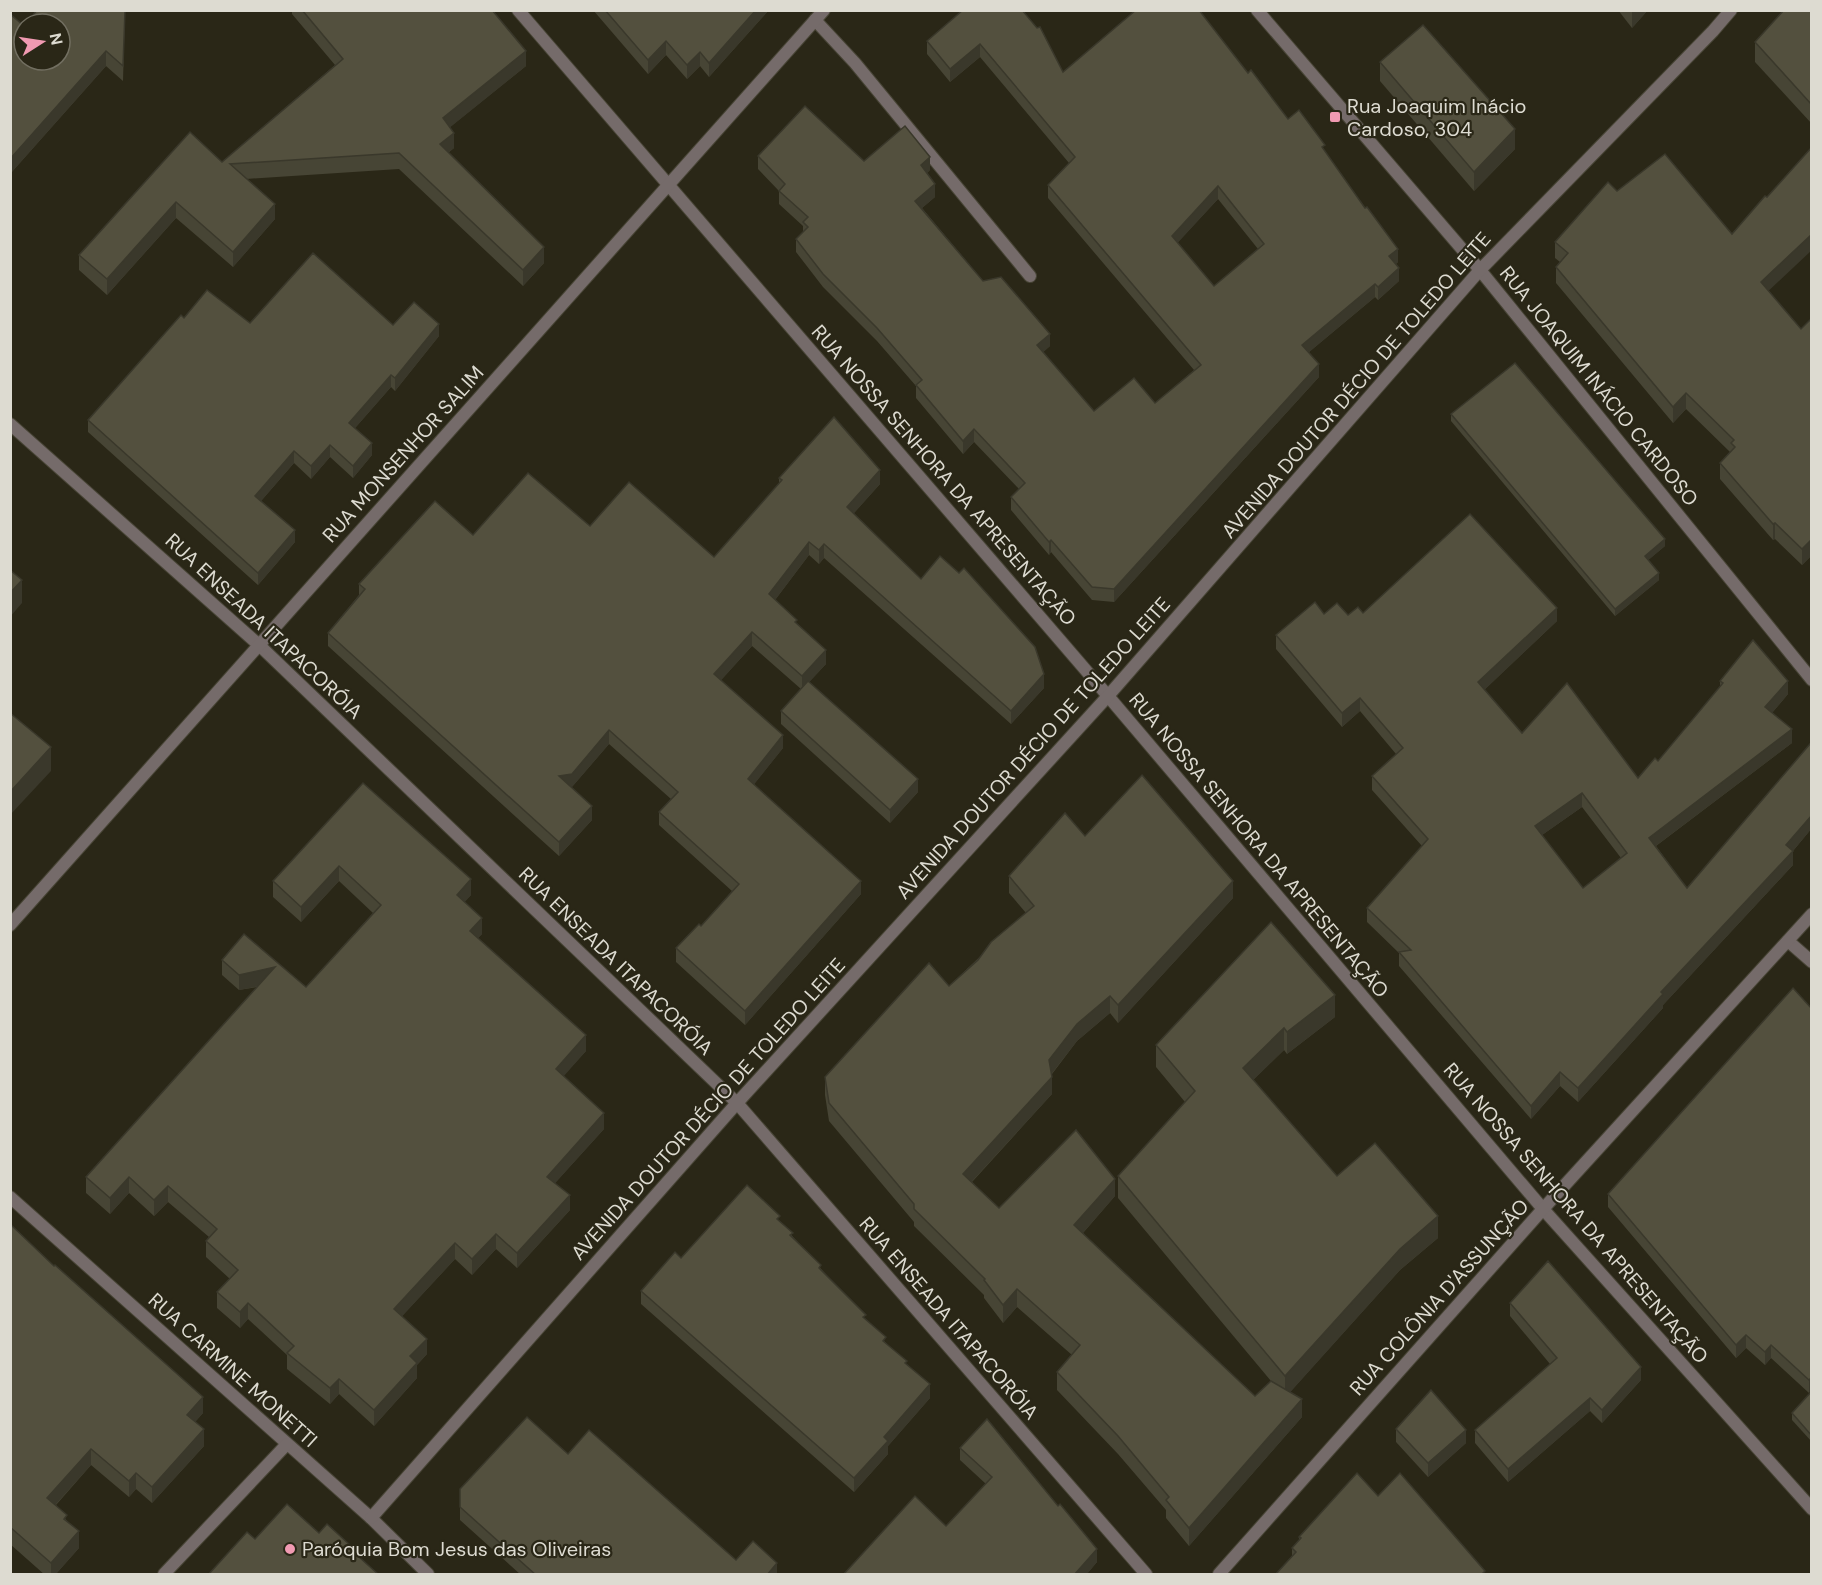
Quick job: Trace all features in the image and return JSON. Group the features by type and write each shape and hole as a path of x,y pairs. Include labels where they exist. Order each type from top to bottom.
{"street":[{"name":"RUA NOSSA SENHORA DA APRESENTAÇÃO","path":"518,10 1108,696 1543,1209 1812,1509"},
{"name":"RUA MONSENHOR SALIM","path":"10,925 824,10"},
{"name":"RUA JOAQUIM INÁCIO CARDOSO","path":"1257,10 1480,270 1812,680"},
{"name":"AVENIDA DOUTOR DÉCIO DE TOLEDO LEITE","path":"371,1518 736,1104 1108,696 1480,270 1731,10"},
{"path":"815,20 855,63 1030,276"},
{"name":"RUA ENSEADA ITAPACORÓIA","path":"10,424 259,645 736,1104 1146,1575"},
{"name":"RUA COLÔNIA D'ASSUNÇÃO","path":"1219,1575 1543,1209 1812,914"},
{"path":"1788,941 1812,962"},
{"name":"RUA CARMINE MONETTI","path":"10,1197 371,1518 428,1575"},
{"path":"164,1575 286,1444"}],"building":[{"path":"37,10 125,10 123,66 106,51 10,159 10,14 12,16 12,72 72,72 72,12 35,12"},
{"path":"302,10 492,10 526,51 443,118 454,133 440,144 544,247 523,270 399,153 230,164 275,204 233,252 176,202 107,279 79,255 190,132 222,162 343,59"},
{"path":"605,10 756,10 709,63 700,52 687,65 666,41 648,60"},
{"path":"963,10 1022,10 1037,28 1040,27 1063,72 1136,10 1199,10 1248,73 1251,70 1288,119 1299,110 1325,145 1322,147 1365,208 1367,207 1398,249 1389,256 1399,268 1378,287 1375,284 1302,345 1319,364 1114,589 1092,587 1051,540 1049,542 1011,497 1025,483 974,429 963,441 916,385 922,380 877,328 823,274 796,239 808,227 803,222 808,217 779,191 785,184 758,156 805,106 864,161 905,126 930,157 921,165 935,184 915,201 983,281 1001,277 1050,334 1037,345 1094,411 1134,378 1155,403 1201,365 1048,185 1075,157 980,44 950,69 927,41","holes":["1218,186 1264,244 1214,286 1172,236"]},
{"path":"1784,10 1809,10 1812,13 1812,105 1755,42"},
{"path":"1423,25 1515,129 1474,172 1380,62"},
{"path":"1812,147 1812,234 1761,282 1801,329 1812,318 1812,539 1802,549 1775,523 1773,524 1720,463 1735,447 1731,443 1734,440 1686,393 1673,407 1556,267 1568,253 1555,242 1608,182 1617,191 1665,154 1732,234"},
{"path":"313,253 393,325 414,302 439,324 395,378 391,375 349,423 372,443 353,466 330,445 311,466 294,451 255,496 295,530 258,573 88,420 181,315 184,318 207,290 250,323"},
{"path":"1515,363 1665,539 1645,556 1659,573 1615,609 1451,414"},
{"path":"834,417 880,470 847,507 921,579 940,556 959,573 964,568 1035,647 1044,674 1011,711 824,544 819,550 809,542 769,594 826,650 802,676 752,632 714,674 783,735 748,779 861,881 745,1011 676,948 699,924 701,926 739,884 659,812 678,792 609,730 572,774 559,776 592,806 559,842 328,633 365,589 359,584 435,501 473,535 528,473 590,526 629,482 714,557 782,480 779,478"},
{"path":"1470,514 1557,608 1478,682 1522,733 1567,683 1638,778 1655,758 1658,761 1723,683 1720,681 1753,640 1788,681 1765,707 1792,729 1649,838 1687,888 1810,744 1812,745 1812,815 1786,845 1793,851 1661,992 1663,994 1578,1088 1560,1072 1531,1106 1399,952 1411,950 1367,908 1428,839 1372,776 1403,748 1360,698 1342,713 1276,635 1315,602 1324,614 1337,603 1348,615 1358,607 1363,613","holes":["1582,793 1627,853 1583,888 1535,826"]},
{"path":"10,570 22,580 10,593"},
{"path":"808,681 918,779 890,810 781,711"},
{"path":"10,713 51,747 10,792"},
{"path":"1142,775 1233,881 1118,1005 1110,996 1077,1024 1049,1060 1052,1077 963,1174 999,1208 1076,1130 1115,1179 1074,1225 1255,1396 1271,1381 1302,1399 1189,1528 1166,1500 1169,1497 1118,1436 1057,1372 1080,1345 1017,1289 1003,1305 985,1279 914,1209 914,1204 829,1103 825,1077 929,963 949,986 978,960 991,942 1034,906 1009,876 1065,813 1085,836"},
{"path":"363,783 471,879 457,895 482,918 470,931 586,1035 556,1069 604,1113 547,1177 570,1195 517,1253 496,1234 472,1259 455,1243 394,1309 427,1339 410,1356 417,1363 374,1410 339,1379 330,1388 287,1353 294,1346 248,1303 240,1312 217,1292 238,1270 206,1241 217,1229 168,1186 154,1200 129,1177 110,1198 86,1177 275,967 239,975 222,960 244,934 306,987 381,905 339,866 301,907 273,881"},
{"path":"1271,922 1335,995 1287,1032 1284,1028 1243,1068 1337,1176 1375,1143 1438,1216 1400,1249 1285,1376 1118,1176 1195,1091 1156,1045"},
{"path":"1793,988 1812,1009 1812,1377 1809,1380 1771,1345 1765,1352 1746,1335 1736,1345 1608,1194"},
{"path":"747,1185 780,1216 777,1219 793,1233 790,1235 821,1265 819,1268 866,1315 863,1317 886,1337 883,1341 930,1384 884,1437 888,1441 854,1478 641,1291 675,1252 681,1258"},
{"path":"10,1224 54,1266 203,1397 187,1415 204,1429 152,1487 136,1473 129,1481 91,1449 47,1498 67,1515 64,1519 79,1531 51,1563 10,1527"},
{"path":"1548,1261 1641,1367 1602,1410 1590,1398 1508,1469 1475,1430 1557,1358 1510,1303"},
{"path":"1431,1390 1466,1430 1428,1463 1396,1429"},
{"path":"1812,1391 1812,1436 1792,1413"},
{"path":"527,1417 568,1454 589,1430 736,1560 753,1541 777,1563 767,1575 536,1575 460,1507 460,1489"},
{"path":"987,1419 1058,1506 1060,1504 1097,1549 1074,1575 843,1575 915,1496 946,1526 992,1477 960,1448"},
{"path":"1357,1473 1378,1496 1400,1473 1485,1571 1481,1575 1275,1575 1296,1552 1292,1548 1301,1538 1299,1537"},
{"path":"287,1504 319,1533 327,1524 379,1575 208,1575 247,1532 255,1539"}],"place":[{"name":"Rua Joaquim Inácio Cardoso, 304","path":"1335,117"},
{"name":"Paróquia Bom Jesus das Oliveiras","path":"290,1549"}]}
